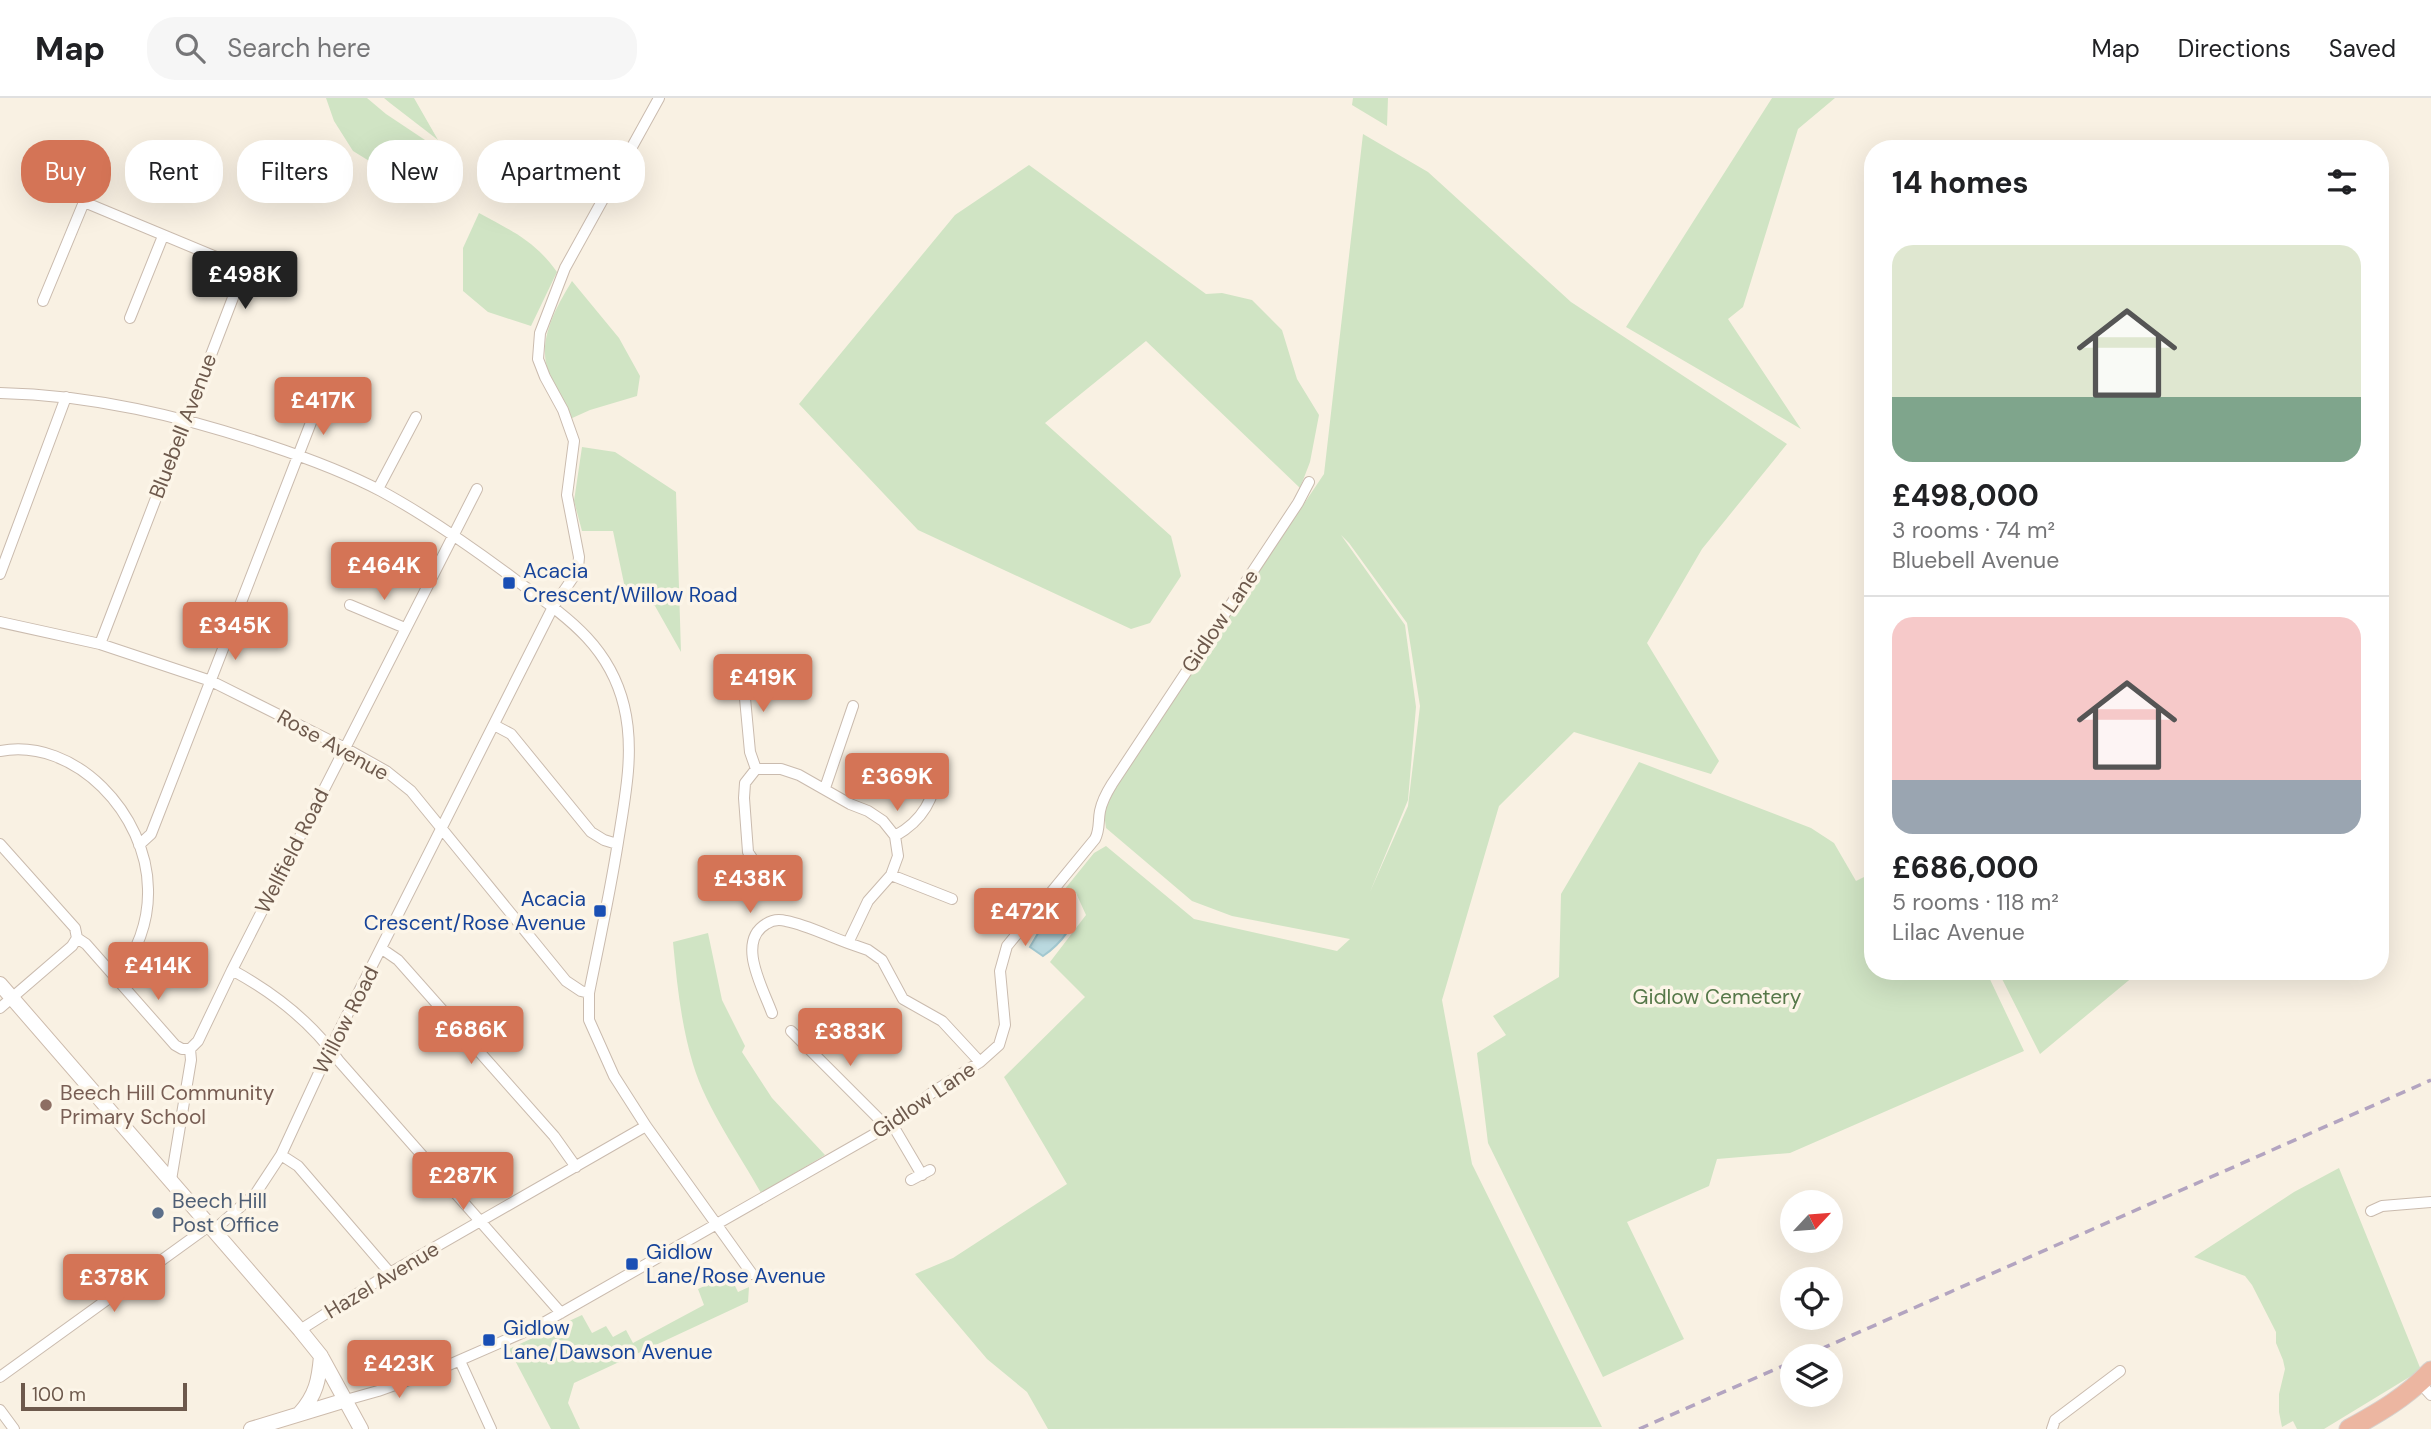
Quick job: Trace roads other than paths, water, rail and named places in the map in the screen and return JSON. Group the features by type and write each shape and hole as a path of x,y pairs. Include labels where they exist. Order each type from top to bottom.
{"highway":[{"path":"2349,1429 2427,1383"}],"street":[{"name":"Willow Road","path":"0,1377 211,1228 256,1193 281,1155 331,1049 553,607 572,579 579,557 567,495 574,441 563,410 538,359 540,333 565,268 659,98"},
{"name":"Bluebell Avenue","path":"43,301 84,202 233,264 239,272 239,282 100,644"},
{"path":"130,318 163,236"},
{"path":"0,393 66,397 152,410 339,470 378,489 453,533 553,607 578,627 597,648 613,675 624,706 628,767 590,993 589,1020 614,1076 646,1126 752,1274"},
{"path":"0,574 66,397"},
{"path":"139,845 151,834 317,407"},
{"path":"378,489 416,416"},
{"name":"Gidlow Lane","path":"251,1429 378,1391 460,1362 538,1326 890,1125 933,1092 980,1062 999,1045 1005,1025 1000,971 1007,946 1095,839 1099,832 1104,798 1112,783 1298,503 1309,482"},
{"name":"Wellfield Road","path":"171,1180 191,1060 190,1049 198,1041 477,489"},
{"path":"350,605 405,628"},
{"name":"Rose Avenue","path":"0,622 100,644 211,681 386,771 411,792 442,828 566,981 581,991 590,993"},
{"path":"726,668 743,671 750,752 756,769"},
{"path":"825,788 853,706"},
{"path":"494,725 511,734 591,832 617,844"},
{"path":"0,751 27,748 57,756 90,776 127,818 139,845 148,888 144,926 130,959 116,978"},
{"path":"895,836 917,822 935,789 940,768"},
{"path":"770,872 756,863 748,852 745,782 756,769 781,769 799,775 883,821 895,836 898,856 891,875 868,901 848,943"},
{"path":"0,844 75,929 77,938 86,944 175,1045 190,1049"},
{"path":"891,875 952,899"},
{"path":"772,1013 753,953 752,937 760,927 772,920 786,920 868,950 882,960 903,999 942,1021 980,1062"},
{"path":"0,1008 72,946 77,938"},
{"path":"382,949 398,960 554,1136 576,1167"},
{"path":"232,970 258,984 288,1006 321,1037 561,1313"},
{"path":"0,984 300,1330 321,1356 361,1429"},
{"path":"791,1031 890,1125 926,1173 911,1181"},
{"name":"Hazel Avenue","path":"300,1330 390,1273 646,1126"},
{"path":"281,1155 298,1166 390,1273"},
{"path":"2371,1211 2382,1206 2431,1202"},
{"path":"299,1414 318,1387 321,1356"},
{"path":"460,1362 491,1429"},
{"path":"2052,1429 2055,1420 2120,1371"},
{"path":"0,1410 14,1429"}],"water":[{"path":"1059,900 1073,903 1074,918 1067,933 1043,956 1030,947 1040,930 1043,918"}],"railway":[{"path":"1832,1344 2431,1080"},
{"path":"1639,1429 1780,1367"}],"place":[{"name":"Acacia Crescent/Willow Road","path":"509,583"},
{"name":"Acacia Crescent/Rose Avenue","path":"600,911"},
{"name":"Beech Hill Community Primary School","path":"46,1105"},
{"name":"Beech Hill Post Office","path":"158,1213"},
{"name":"Gidlow Lane/Rose Avenue","path":"632,1264"},
{"name":"Gidlow Lane/Dawson Avenue","path":"489,1340"}],"park label":[{"name":"Gidlow Cemetery","path":"1717,997"}]}
